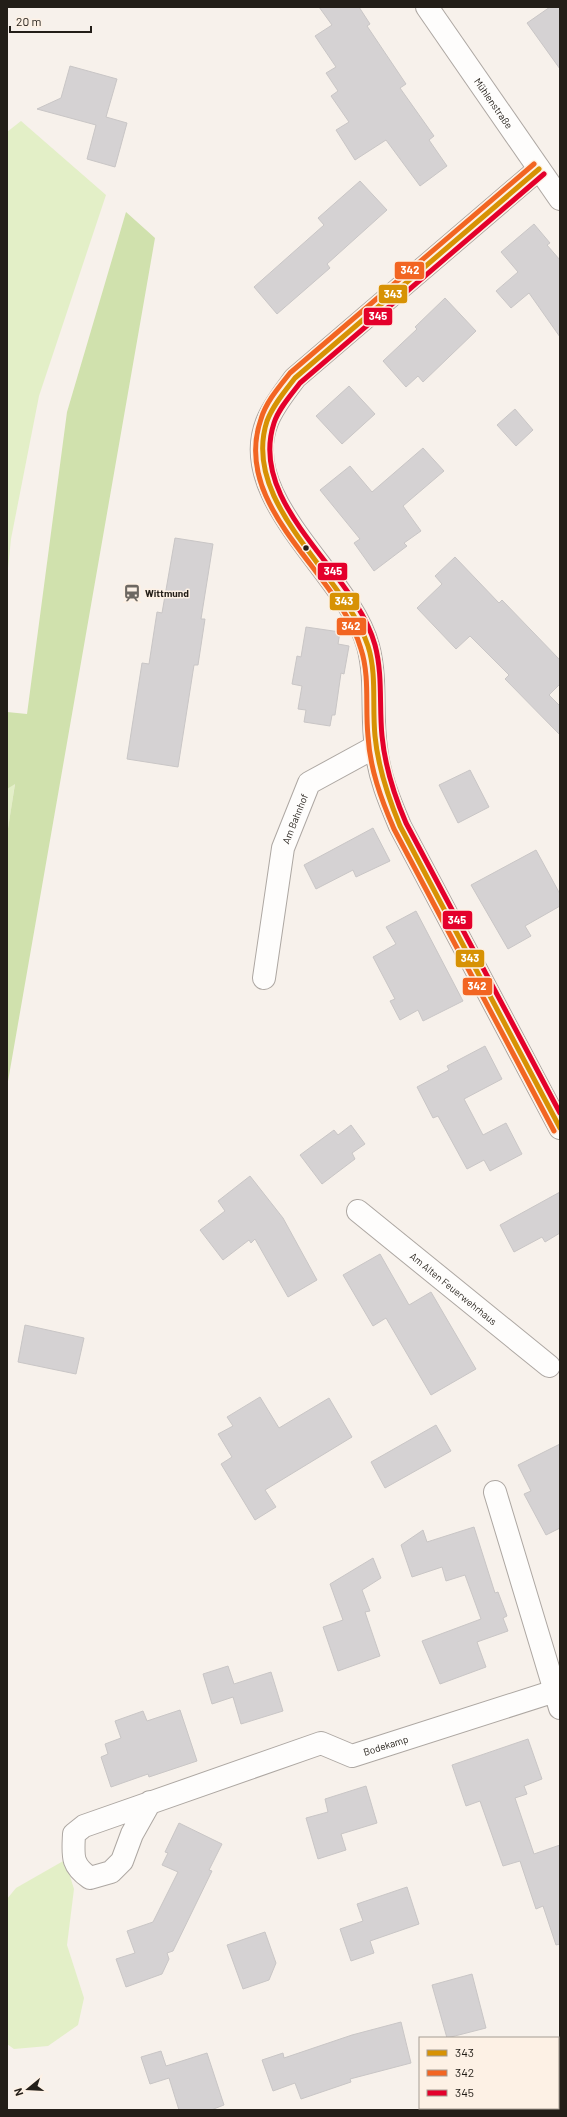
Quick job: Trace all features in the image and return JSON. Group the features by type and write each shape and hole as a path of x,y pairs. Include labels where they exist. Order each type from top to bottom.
{"street":[{"name":"Mühlenstraße","path":"427,7 560,199"},
{"path":"539,169 295,378 275,407 267,422 262,447 264,469 268,485 279,506 359,620 368,645 373,668 375,747 383,788 400,826 560,1128"},
{"name":"Am Bahnhof","path":"264,978 283,848 309,783 375,747"},
{"name":"Am Alten Feuerwehrhaus","path":"358,1211 549,1366"},
{"name":"Bodekamp","path":"150,1802 321,1743 352,1756 557,1700 495,1492"}],"green space":[{"path":"21,121 106,195 39,396 11,539 7,578 7,132"},
{"path":"126,212 155,238 7,1087 7,835 15,784 7,789 7,712 27,714 67,412"},
{"path":"15,783 7,836 7,789"},
{"path":"65,1860 74,1889 67,1945 84,1998 78,2025 48,2046 14,2049 7,2044 7,1899 16,1888"}],"building":[{"path":"319,7 359,7 370,24 367,26 406,84 400,88 434,136 429,140 447,166 420,186 386,140 355,160 336,130 349,122 331,96 338,91 326,73 336,67 315,36 332,25"},
{"path":"550,7 560,7 560,69 527,23"},
{"path":"70,66 117,79 106,117 127,123 115,167 87,159 96,125 37,109 61,98"},
{"path":"360,181 387,210 327,264 330,268 277,314 254,287 324,225 318,218"},
{"path":"534,224 550,243 547,245 560,260 560,337 529,293 511,308 496,291 518,272 501,252"},
{"path":"445,298 476,331 423,382 418,376 406,387 383,361 417,329 415,327"},
{"path":"349,386 375,414 342,444 316,416"},
{"path":"515,409 533,430 516,446 497,425"},
{"path":"423,448 444,471 403,506 421,531 404,543 407,546 374,571 354,543 360,539 320,490 350,466 372,492"},
{"path":"175,538 213,544 201,619 205,619 198,665 194,665 178,767 127,759 142,663 149,664 157,612 162,613"},
{"path":"455,557 499,603 502,600 560,660 560,684 549,695 560,706 560,735 505,679 509,675 470,636 456,649 417,608 442,584 435,576"},
{"path":"306,627 340,632 338,644 349,646 344,674 341,673 335,715 332,715 330,726 304,722 306,710 298,709 302,686 292,684 297,656 301,657"},
{"path":"470,770 489,807 458,823 439,785"},
{"path":"373,828 390,861 356,877 353,870 316,889 304,865"},
{"path":"536,850 560,894 560,906 525,926 531,936 508,949 471,885"},
{"path":"416,911 463,1001 423,1021 418,1010 400,1020 390,1001 395,999 373,957 396,944 386,927"},
{"path":"485,1046 502,1079 464,1099 483,1135 506,1123 522,1154 490,1171 484,1160 467,1169 438,1116 433,1118 417,1087 449,1070 447,1066"},
{"path":"351,1125 365,1144 352,1153 355,1159 322,1184 300,1155 334,1130 338,1135"},
{"path":"250,1176 283,1218 317,1280 288,1297 255,1239 251,1243 249,1240 223,1260 200,1230 225,1211 218,1201"},
{"path":"560,1192 560,1233 545,1242 542,1237 514,1252 500,1225"},
{"path":"380,1254 409,1305 431,1292 476,1369 431,1395 386,1318 373,1326 343,1275"},
{"path":"25,1325 84,1338 76,1374 18,1362"},
{"path":"260,1397 279,1428 329,1398 352,1437 265,1490 276,1507 255,1520 221,1464 232,1457 218,1434 233,1426 227,1417"},
{"path":"436,1425 451,1451 385,1488 371,1462"},
{"path":"560,1444 560,1528 546,1535 524,1494 531,1491 518,1465"},
{"path":"474,1527 495,1593 498,1592 507,1616 503,1618 508,1631 477,1642 486,1667 440,1684 422,1641 481,1619 465,1575 446,1581 442,1567 412,1577 401,1545 423,1530 427,1542"},
{"path":"373,1558 381,1578 362,1590 370,1611 365,1612 380,1656 338,1671 323,1627 343,1620 330,1584"},
{"path":"228,1666 234,1684 271,1672 283,1711 241,1724 233,1697 212,1704 203,1674"},
{"path":"180,1710 197,1761 149,1777 148,1774 111,1787 101,1757 108,1754 105,1744 121,1738 115,1721 143,1711 147,1721"},
{"path":"528,1739 542,1779 524,1786 527,1794 515,1798 534,1854 560,1845 560,1944 556,1945 543,1906 536,1909 520,1861 503,1866 480,1801 466,1806 452,1765"},
{"path":"366,1786 377,1823 341,1834 346,1850 318,1859 306,1818 328,1812 325,1799"},
{"path":"179,1823 222,1844 209,1870 212,1871 173,1951 167,1953 169,1959 162,1974 126,1987 116,1959 135,1953 127,1931 153,1922 178,1872 162,1865 168,1853 165,1852"},
{"path":"407,1887 419,1924 370,1941 374,1953 351,1961 340,1929 363,1921 357,1904"},
{"path":"265,1932 276,1963 269,1980 243,1989 227,1945"},
{"path":"472,1974 486,2028 447,2037 432,1985"},
{"path":"401,2022 411,2063 350,2079 351,2082 301,2099 295,2083 273,2091 262,2060 283,2053 284,2058 352,2035"},
{"path":"161,2051 166,2066 207,2053 224,2105 211,2110 179,2110 169,2078 150,2084 141,2057"}],"transit line":[{"name":"342","path":"534,164 290,373 273,395 263,413 255,451 260,482 273,511 332,593 349,621 361,649 364,660 367,692 367,725 371,760 381,795 394,829 554,1131"},
{"name":"343","path":"539,169 295,378 272,409 267,421 263,452 268,481 281,509 298,537 356,619 368,646 371,657 374,690 374,725 376,748 381,771 400,826 560,1128"},
{"name":"345","path":"544,174 300,383 276,417 270,453 276,482 289,510 347,591 364,618 375,645 379,668 381,725 385,759 394,791 406,823 560,1113"}],"place":[{"name":"Wittmund","path":"132,593"}]}
